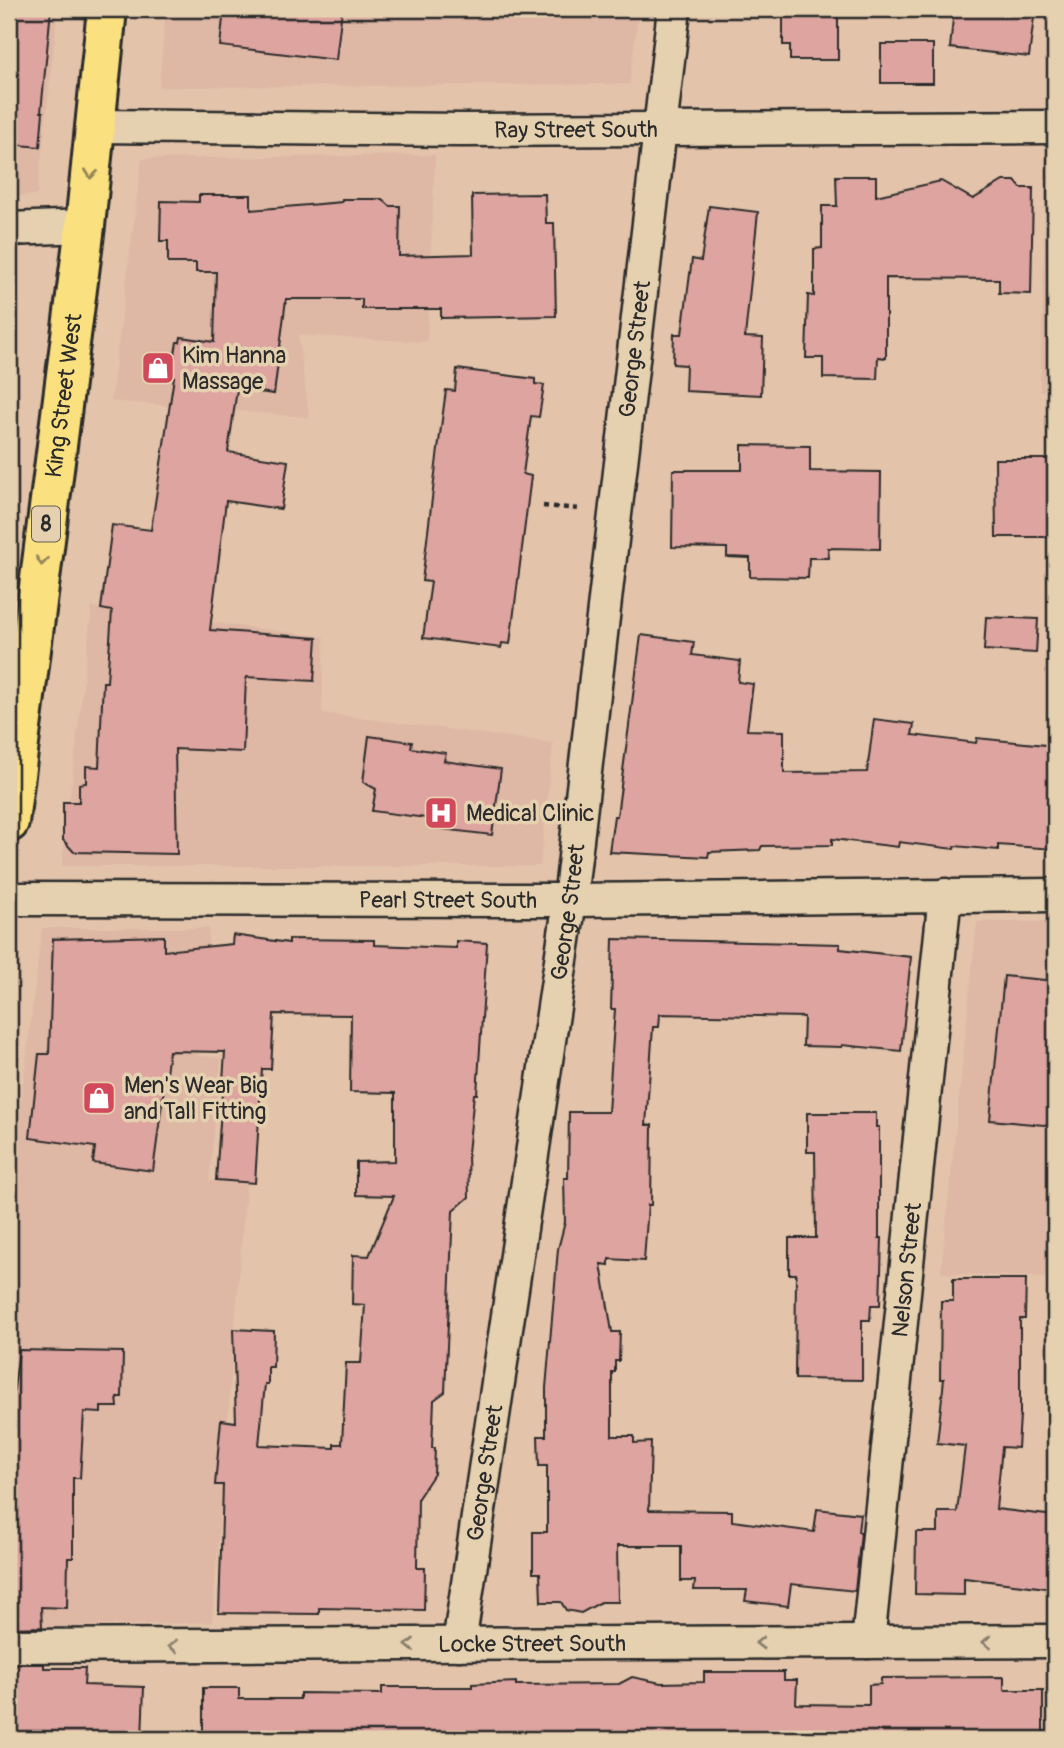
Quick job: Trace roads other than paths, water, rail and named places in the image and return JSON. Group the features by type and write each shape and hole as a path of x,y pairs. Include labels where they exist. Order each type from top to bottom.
{"main road":[{"name":"King Street West","path":"9,822 85,226 107,9"}],"street":[{"name":"George Street","path":"459,1644 570,900 674,9"},
{"name":"Ray Street South","path":"96,126 462,130 1055,127"},
{"path":"9,229 85,226"},
{"name":"Nelson Street","path":"868,1642 945,895"},
{"name":"Pearl Street South","path":"9,899 570,900 1055,895"},
{"name":"Locke Street South","path":"9,1646 1055,1641"}],"place":[{"name":"Kim Hanna Massage","path":"158,368"},
{"name":"Medical Clinic","path":"441,813"},
{"name":"Men's Wear Big and Tall Fitting","path":"99,1098"}]}
